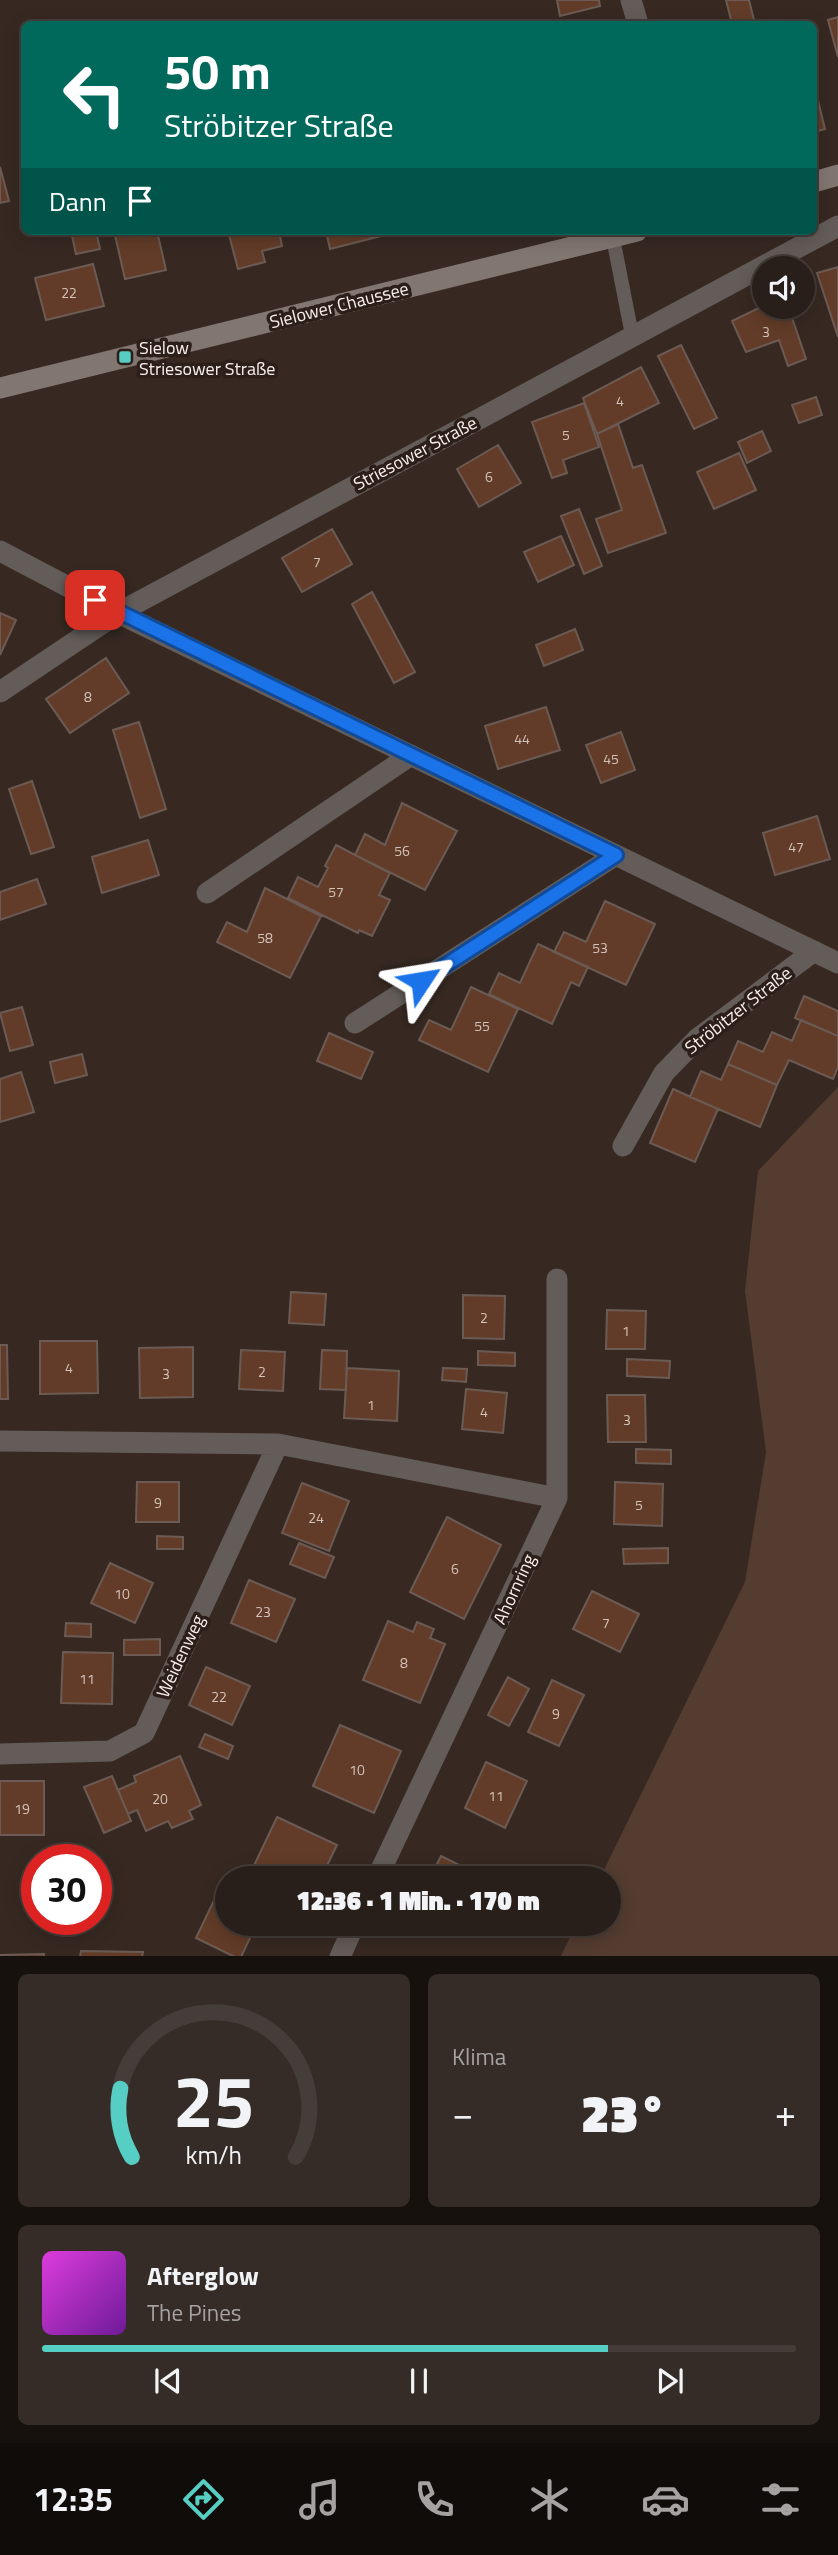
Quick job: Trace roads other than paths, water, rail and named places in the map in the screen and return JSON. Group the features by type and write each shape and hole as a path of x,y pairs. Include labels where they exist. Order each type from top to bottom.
{"main road":[{"path":"817,181 838,175"},
{"name":"Sielower Chaussee","path":"0,388 623,235"}],"street":[{"path":"631,0 637,21"},
{"name":"Striesower Straße","path":"0,692 118,613 838,226"},
{"name":"Ströbitzer Straße","path":"0,551 118,613 838,962"},
{"path":"207,892 411,755"},
{"path":"355,1023 616,855"},
{"name":"Ströbitzer Straße","path":"623,1146 664,1073 696,1039 814,951"},
{"name":"Ahornring","path":"383,1866 557,1498 556,1279"},
{"path":"0,1441 278,1444 557,1498"},
{"name":"Weidenweg","path":"0,1754 110,1751 144,1733 278,1444"},
{"path":"340,1956 349,1936"}],"lane":[{"path":"613,238 632,335"}],"place":[{"name":"Sielow Striesower Straße","path":"125,357"}]}
